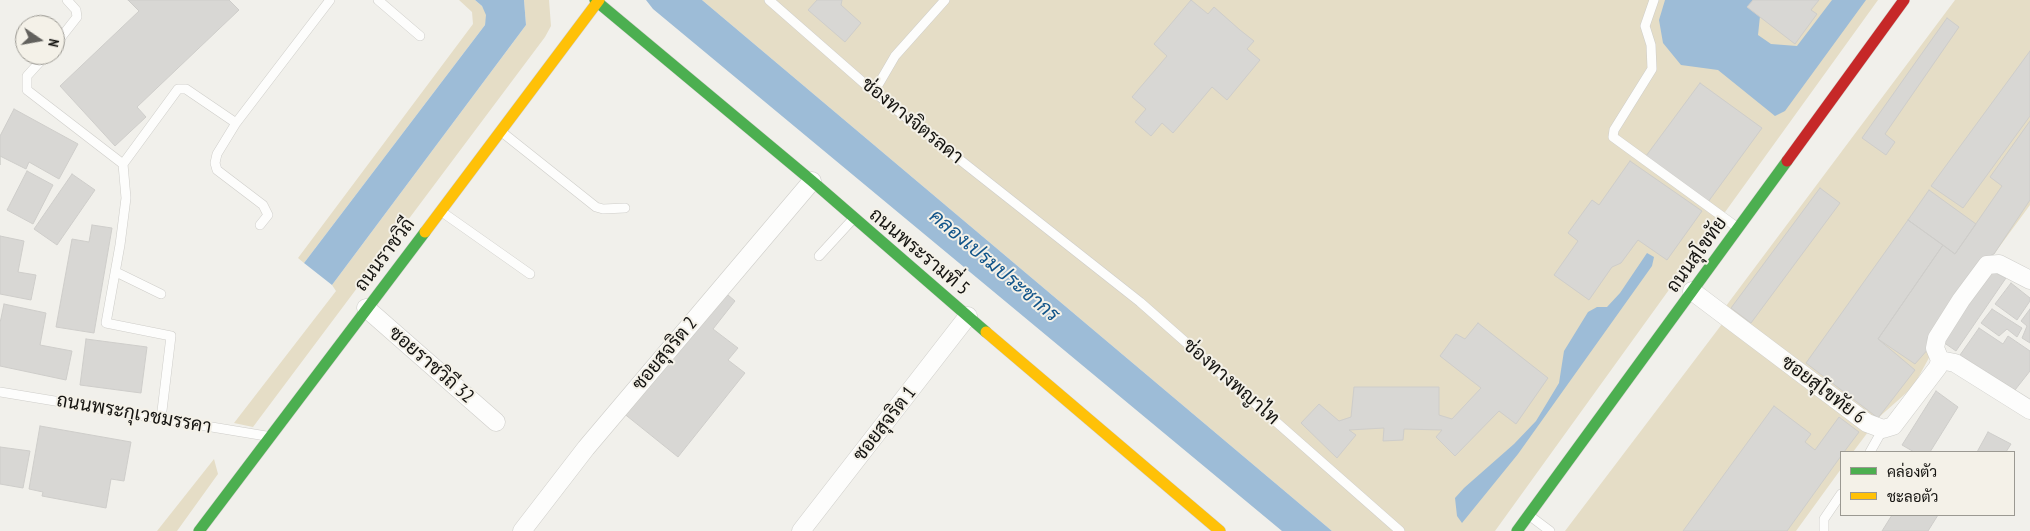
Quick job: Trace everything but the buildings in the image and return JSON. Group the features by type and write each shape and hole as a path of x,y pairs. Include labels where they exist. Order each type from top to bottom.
{"main road":[{"name":"ถนนสุโขทัย","path":"1517,531 1904,0"},
{"name":"ถนนราชวิถี","path":"199,531 597,1"},
{"name":"ถนนพระรามที่ 5","path":"597,1 812,181 853,219 1220,531"}],"street":[{"name":"ซอยสุจริต 2","path":"522,531 586,448 812,181"},
{"path":"2030,280 1999,264 1987,266 1961,300 1937,338 1935,348 1940,360 1955,363 2030,410"},
{"name":"ซอยสุโขทัย 6","path":"1692,291 1867,424 1883,429 1893,426 1938,367 1940,360"},
{"name":"ซอยราชวิถี 32","path":"366,308 496,422"},
{"name":"ซอยสุจริต 1","path":"801,531 968,316"}],"lane":[{"path":"65,32 77,17 76,10 67,0"},
{"path":"260,225 268,215 263,205 216,170 217,154 236,123 330,0"},
{"path":"378,0 420,36"},
{"name":"ช่องทางจิตรลดา","path":"769,0 874,92 1058,237"},
{"path":"874,92 894,56 945,0"},
{"path":"1654,0 1645,26 1650,45 1652,69 1614,130 1613,137 1738,228"},
{"path":"37,65 27,76 27,90 123,164"},
{"path":"161,419 172,336 106,323 116,272 126,198 123,164 178,89 186,89 236,123"},
{"path":"500,131 596,207 604,209 625,208"},
{"path":"441,210 530,274"},
{"path":"819,256 853,219"},
{"name":"ช่องทางพญาไท","path":"1058,237 1140,302 1400,531"},
{"path":"116,272 161,294"},
{"name":"ถนนพระกุเวชมรรคา","path":"0,392 269,437"},
{"path":"1871,451 1883,429"},
{"path":"1824,531 1824,520 1840,496"},
{"path":"1529,515 1550,531"}],"shaded area":[{"path":"459,0 475,0 482,6 487,15 485,25 304,263 298,258 473,24 472,12"},
{"path":"524,0 549,0 551,26 545,37 253,427 234,423 336,291 332,285 526,25"},
{"path":"702,0 1878,0 1495,531 1332,531"},
{"path":"1955,0 2030,0 2030,205 1994,254 1984,258 1927,339 1930,356 1913,387 1878,418 1871,419 1726,306"},
{"path":"1722,324 1868,432 1854,451 1840,451 1840,470 1796,531 1565,531"},
{"path":"214,459 218,474 177,531 157,531"}],"water":[{"path":"475,0 524,0 526,25 332,285 304,263 485,25 486,15 482,6"},
{"name":"คลองเปรมประชากร","path":"646,0 702,0 1332,531 1282,531 653,9"},
{"path":"1665,0 1757,0 1760,16 1758,35 1771,44 1797,46 1832,0 1866,0 1785,111 1775,116 1718,70 1681,65 1663,43 1659,20"},
{"path":"1647,253 1654,257 1652,266 1518,454 1462,523 1457,516 1455,498 1514,444 1536,421 1559,383 1564,351 1588,312 1597,307 1607,307 1620,293"}],"traffic: fast":[{"path":"595,0 812,181 986,332"},
{"path":"1517,531 1787,161"},
{"path":"199,531 425,232"}],"traffic: slow":[{"path":"425,232 599,0"},
{"path":"986,332 1220,531"}],"traffic: jam":[{"path":"1787,161 1904,0"}]}
